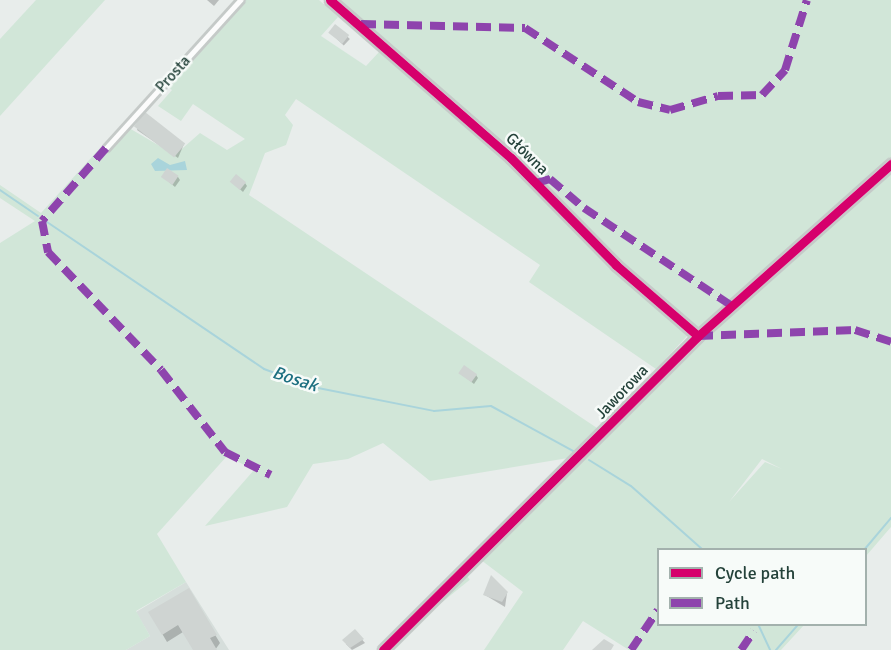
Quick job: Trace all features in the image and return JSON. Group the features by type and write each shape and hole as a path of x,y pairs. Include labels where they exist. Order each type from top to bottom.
{"street":[{"name":"Główna","path":"330,0 511,159 616,265 698,336"},
{"name":"Jaworowa","path":"383,650 698,336 891,164"}],"lane":[{"name":"Prosta","path":"106,148 240,0"}],"shaded area":[{"path":"186,582 229,650 126,650 150,636 136,612"}],"green space":[{"path":"36,0 105,0 0,116 0,39"},
{"path":"246,0 319,0 338,17 321,36 366,66 379,52 516,171 688,335 656,369 529,282 540,265 296,99 285,115 293,125 286,145 265,153 249,195 600,430 574,457 430,481 383,443 348,459 313,464 287,507 205,526 254,470 227,456 157,534 186,582 136,611 150,636 126,650 0,650 0,243 35,221 0,198 0,185 41,213 101,147 109,150 129,128 175,155 200,133 227,150 245,139 193,104 181,121 158,106 172,90 166,86"},
{"path":"337,0 891,0 891,157 698,328 637,280 515,156"},
{"path":"891,172 891,527 867,555 867,548 657,548 657,626 803,626 781,650 629,650 583,621 563,650 484,650 523,592 481,560 733,313","holes":["762,459 782,469 765,462 729,502"]},
{"path":"466,575 470,580 418,621 415,617"}],"water":[{"path":"158,158 170,165 185,161 187,170 155,171 151,164"}],"building":[{"path":"335,24 349,35 342,44 328,33"},
{"path":"145,112 185,143 174,158 134,126"},
{"path":"167,168 179,176 172,185 161,177"},
{"path":"236,174 246,182 240,190 230,182"},
{"path":"464,365 477,374 471,382 458,373"},
{"path":"491,575 508,592 502,602 483,595"},
{"path":"189,588 217,635 210,638 217,650 193,650 178,625 162,635 148,612"},
{"path":"355,629 364,639 350,648 342,640"},
{"path":"604,639 614,645 611,650 592,650"}],"waterway":[{"name":"Bosak","path":"0,190 38,216"},
{"name":"Bosak","path":"47,222 264,369 313,387 434,411 491,406 575,452"},
{"name":"Bosak","path":"589,460 631,486 701,548"},
{"path":"866,548 891,518"},
{"name":"Bosak","path":"759,626 770,650"},
{"path":"776,650 797,626"}],"marked path":[{"path":"361,24 525,28 638,102 670,110 718,96 762,95 785,70 807,0"},
{"path":"106,148 42,221 48,252 161,370 225,452 271,475"},
{"path":"536,183 550,179 584,208 732,306"},
{"path":"698,336 855,330 891,342"},
{"path":"631,650 657,611"},
{"path":"741,650 754,631"}],"cycle path":[{"path":"330,0 511,158 616,265 698,336"},
{"path":"383,650 698,336 891,164"}]}
